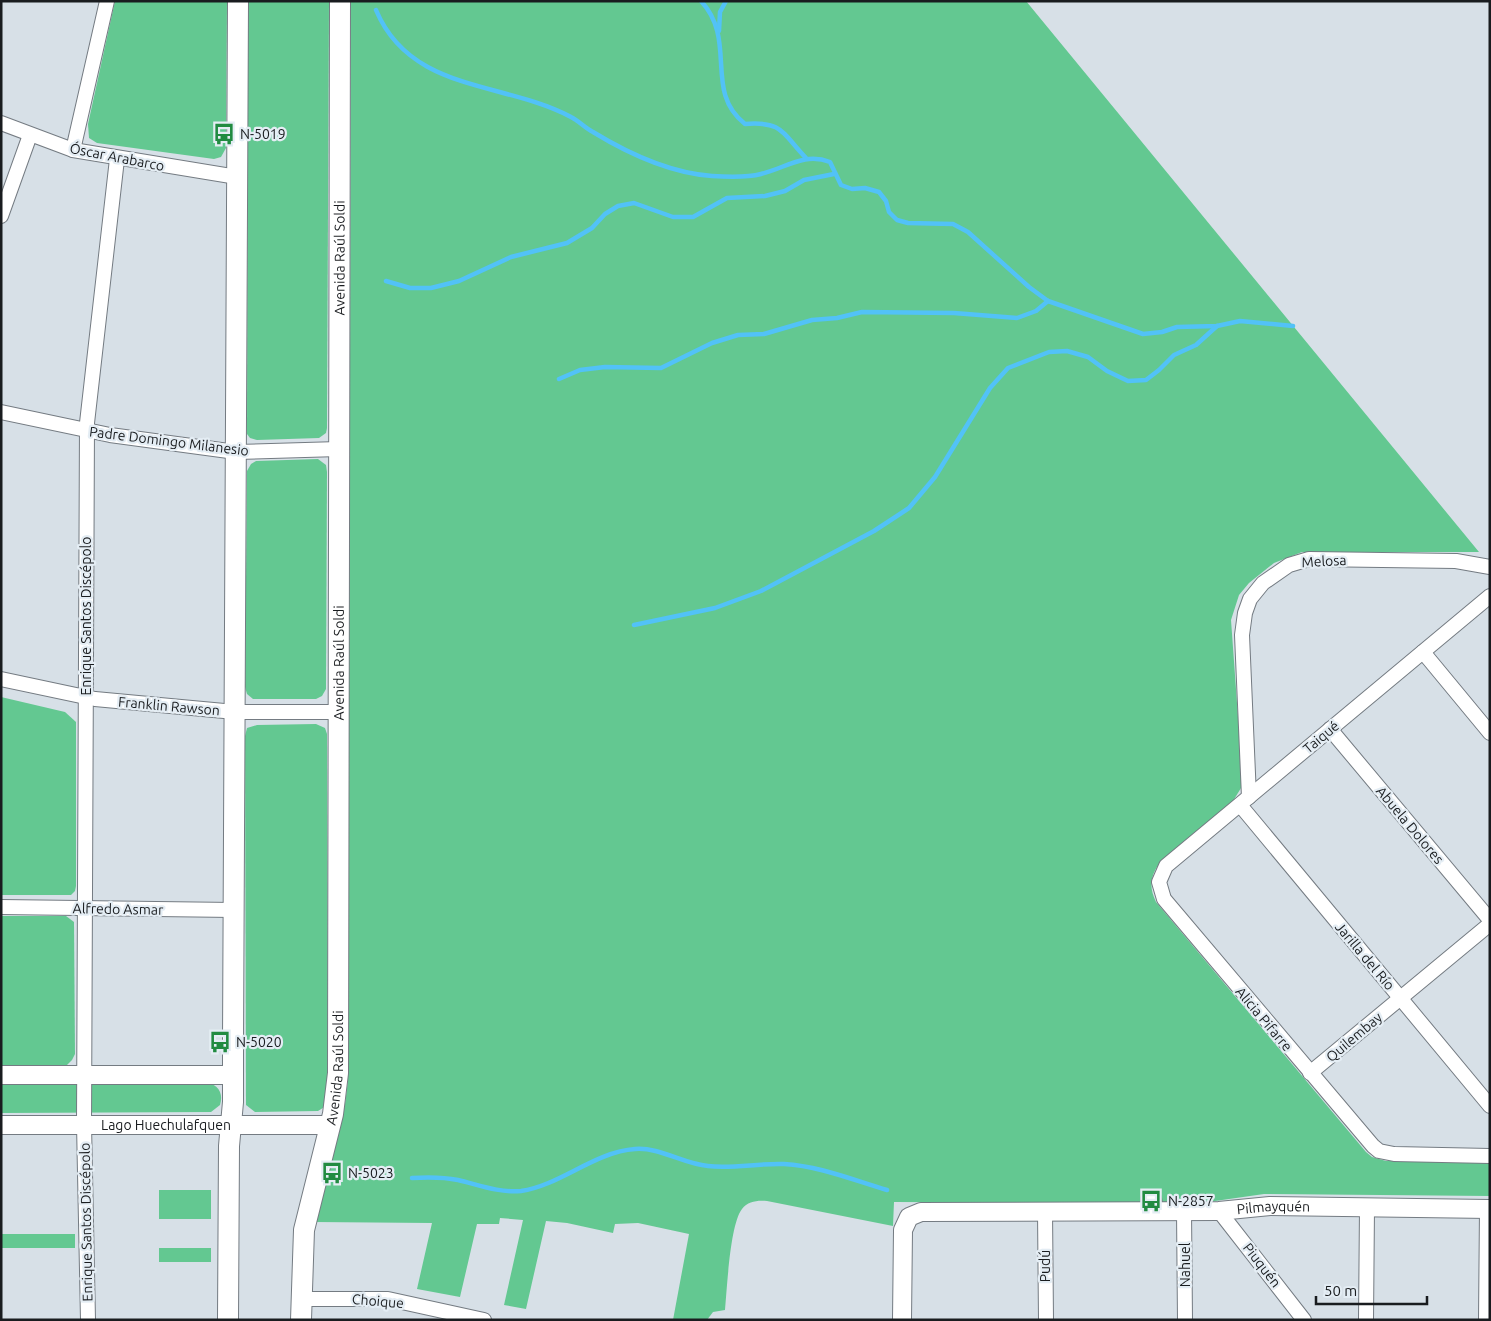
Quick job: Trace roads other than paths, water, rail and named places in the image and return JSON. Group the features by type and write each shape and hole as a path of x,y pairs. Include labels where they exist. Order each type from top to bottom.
{"main road":[{"path":"228,1320 230,1126 233,1075 238,1"},
{"name":"Avenida Raúl Soldi","path":"301,1320 304,1230 335,1104 338,1072 340,1"}],"street":[{"path":"73,150 107,1"},
{"name":"Óscar Arabarco","path":"1,123 73,150 117,159 237,177"},
{"path":"1,216 30,135"},
{"name":"Enrique Santos Discépolo","path":"88,1320 84,1124 87,431 117,159"},
{"name":"Padre Domingo Milanesio","path":"1,412 87,431 236,452 339,449"},
{"name":"Melosa","path":"1245,801 1242,635 1247,605 1263,583 1289,565 1310,559 1456,561 1490,567"},
{"name":"Taiqué","path":"1159,882 1166,866 1490,596"},
{"path":"1423,652 1490,733"},
{"name":"Franklin Rawson","path":"1,680 85,698 235,712 338,712"},
{"name":"Abuela Dolores","path":"1330,729 1490,920"},
{"name":"Jarilla del Río","path":"1245,801 1400,998 1490,1106"},
{"name":"Alicia Pifarre","path":"1159,882 1164,899 1368,1141 1379,1151 1394,1154 1490,1156"},
{"name":"Alfredo Asmar","path":"1,907 234,910"},
{"name":"Quilembay","path":"1310,1073 1490,924"},
{"path":"1,1075 233,1075"},
{"name":"Lago Huechulafquen","path":"1,1125 330,1125"},
{"name":"Pilmayquén","path":"902,1320 903,1238 909,1217 928,1212 1219,1211 1270,1206 1488,1209"},
{"path":"1366,1320 1367,1208"},
{"path":"1486,1320 1488,1209"},
{"name":"Pudú","path":"1045,1211 1046,1320"},
{"name":"Nahuel","path":"1184,1211 1185,1320"},
{"name":"Piuquén","path":"1219,1211 1304,1320"},
{"name":"Choique","path":"301,1299 381,1299 448,1316 484,1320"}],"waterway":[{"path":"701,1 712,16 718,32 722,81 733,111 745,124 767,125 781,130 806,158"},
{"path":"719,31 720,12 726,1"},
{"path":"376,10 392,37 412,57 435,71 462,81 545,105 577,120 621,148 665,167 696,174 737,177 761,174 803,160 821,159 830,162 841,185 852,189 865,188 879,192 886,201 889,212 897,220 908,223 953,224 968,232 1029,287 1048,301 1143,334 1162,332 1177,327 1217,326 1240,321 1293,326"},
{"path":"386,281 410,288 431,288 459,281 511,257 567,243 592,228 605,214 618,206 634,203 673,217 693,217 727,198 765,196 785,191 804,180 834,174"},
{"path":"559,379 580,370 605,367 661,368 712,343 738,335 764,334 812,320 837,318 862,312 954,313 1017,318 1036,311 1048,301"},
{"path":"634,625 715,608 761,591 874,531 909,508 935,477 990,388 1008,368 1049,352 1067,351 1088,357 1107,371 1128,381 1146,380 1174,355 1196,345 1217,326"},
{"path":"412,1178 447,1178 497,1190 521,1191 536,1188 591,1162 620,1151 644,1149 708,1166 797,1165 836,1174 887,1190"}],"place":[{"name":"N-5019","path":"224,134"},
{"name":"N-5020","path":"220,1042"},
{"name":"N-5023","path":"332,1173"},
{"name":"N-2857","path":"1151,1201"}]}
